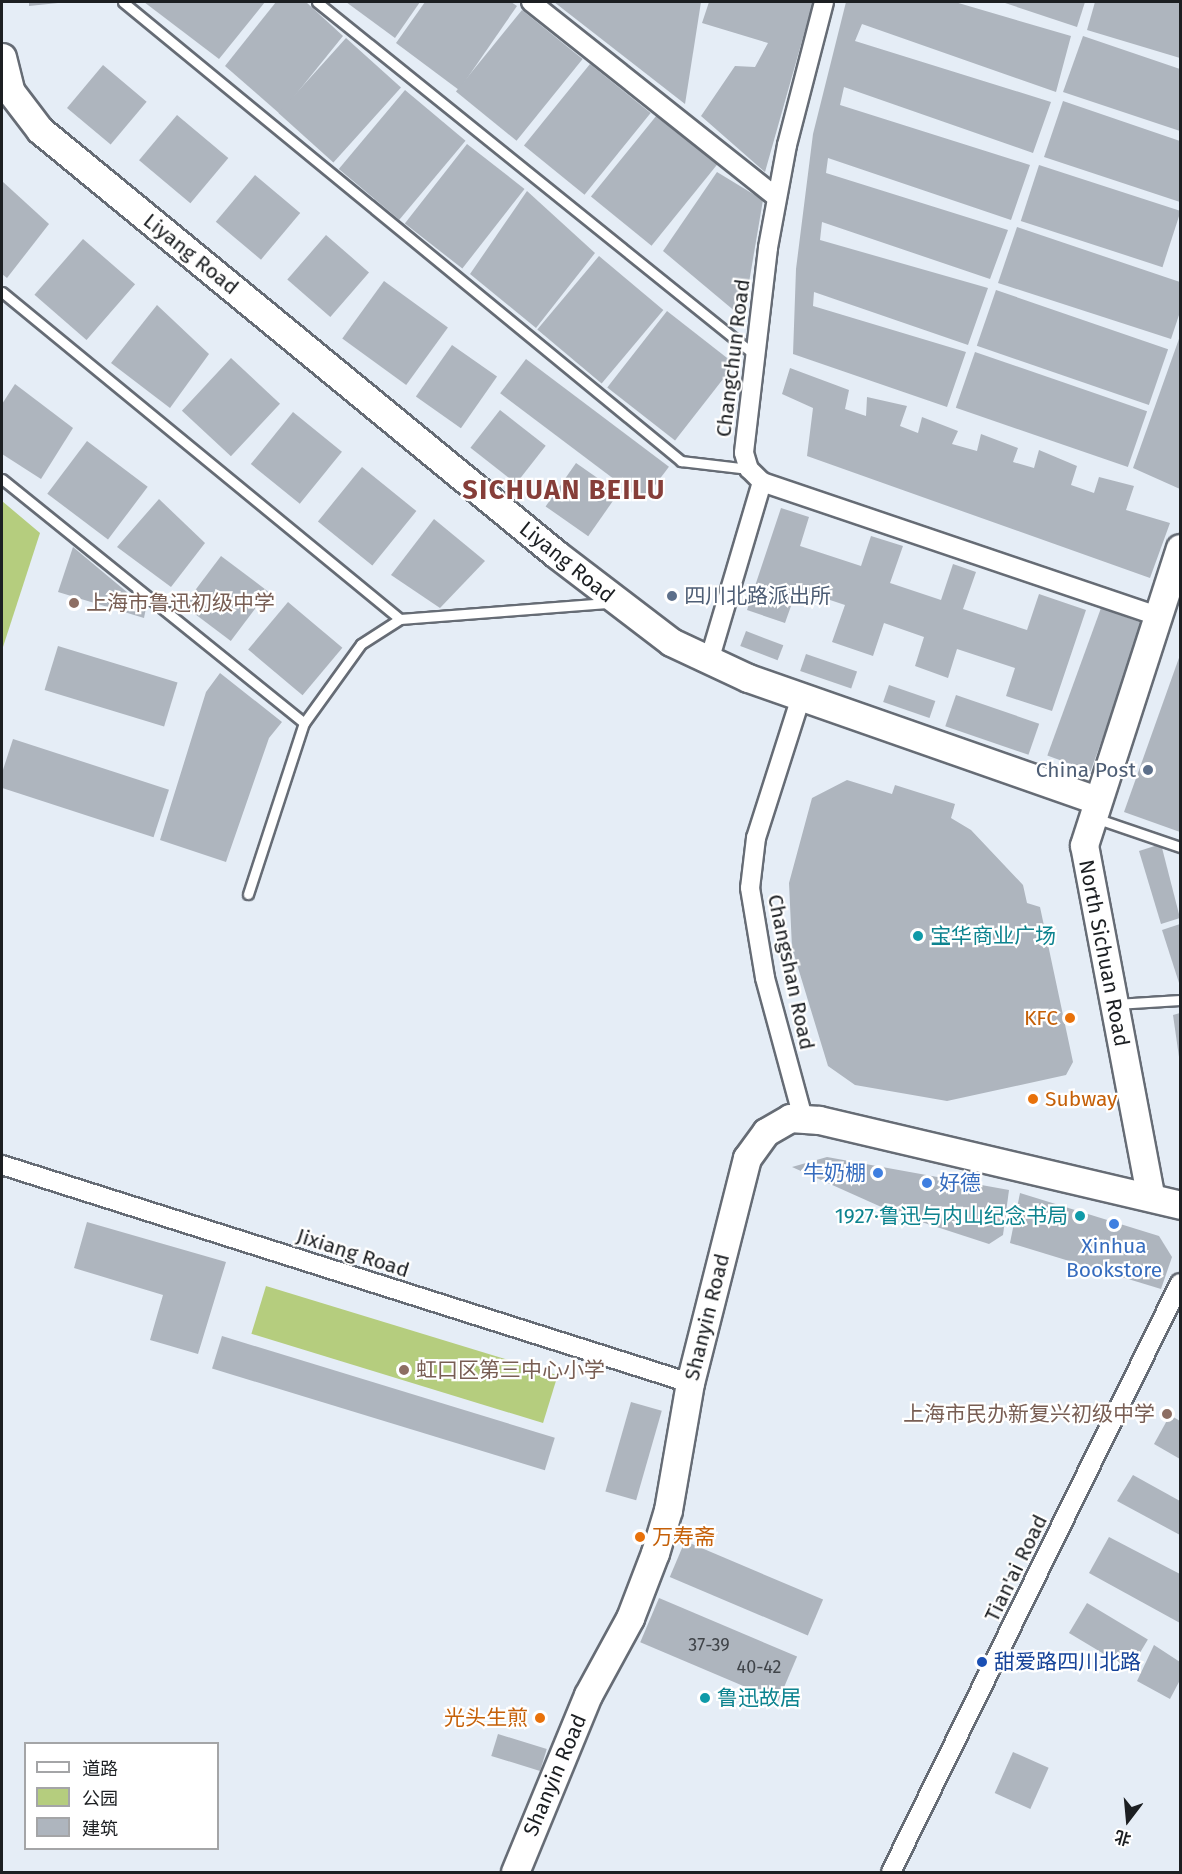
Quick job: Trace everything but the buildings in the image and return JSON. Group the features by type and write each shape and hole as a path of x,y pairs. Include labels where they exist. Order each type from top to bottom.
{"street":[{"path":"531,2 776,197"},
{"name":"Changchun Road","path":"748,469 744,453 776,197 824,2"},
{"name":"Liyang Road","path":"2,57 11,92 40,130 617,602 671,642 709,661 1094,809"},
{"path":"748,469 762,482 1158,616"},
{"path":"709,661 762,482"},
{"name":"North Sichuan Road","path":"1150,1194 1083,854 1094,809 1180,548"},
{"name":"Changshan Road","path":"801,697 756,838 750,888 765,978 803,1118"},
{"name":"Shanyin Road","path":"514,1872 588,1695 630,1618 655,1553 668,1510 690,1383 747,1158 777,1124 803,1118 1150,1194"},
{"name":"Jixiang Road","path":"2,1165 690,1383"},
{"path":"1150,1194 1180,1205"},
{"name":"Tian'ai Road","path":"891,1872 1180,1282"}],"lane":[{"path":"123,2 681,460 748,469"},
{"path":"317,2 756,356"},
{"path":"2,292 400,619"},
{"path":"2,479 304,723"},
{"path":"248,894 304,723 362,644 400,619 617,602"},
{"path":"1094,809 1180,847"},
{"path":"1114,1004 1180,1000"}],"green space":[{"path":"2,501 40,533 2,650"},
{"path":"266,1286 558,1375 543,1423 251,1334"}],"place":[{"name":"四川北路派出所","path":"672,596"},
{"name":"上海市鲁迅初级中学","path":"74,603"},
{"name":"China Post","path":"1148,770"},
{"name":"宝华商业广场","path":"918,936"},
{"name":"KFC","path":"1070,1018"},
{"name":"Subway","path":"1033,1099"},
{"name":"牛奶棚","path":"878,1173"},
{"name":"好德","path":"927,1183"},
{"name":"1927·鲁迅与内山纪念书局","path":"1080,1216"},
{"name":"Xinhua Bookstore","path":"1114,1224"},
{"name":"虹口区第三中心小学","path":"404,1370"},
{"name":"上海市民办新复兴初级中学","path":"1167,1414"},
{"name":"万寿斋","path":"640,1537"},
{"name":"甜爱路四川北路","path":"982,1662"},
{"name":"鲁迅故居","path":"705,1698"},
{"name":"光头生煎","path":"540,1718"}],"district":[{"name":"SICHUAN BEILU","path":"564,491"}]}
